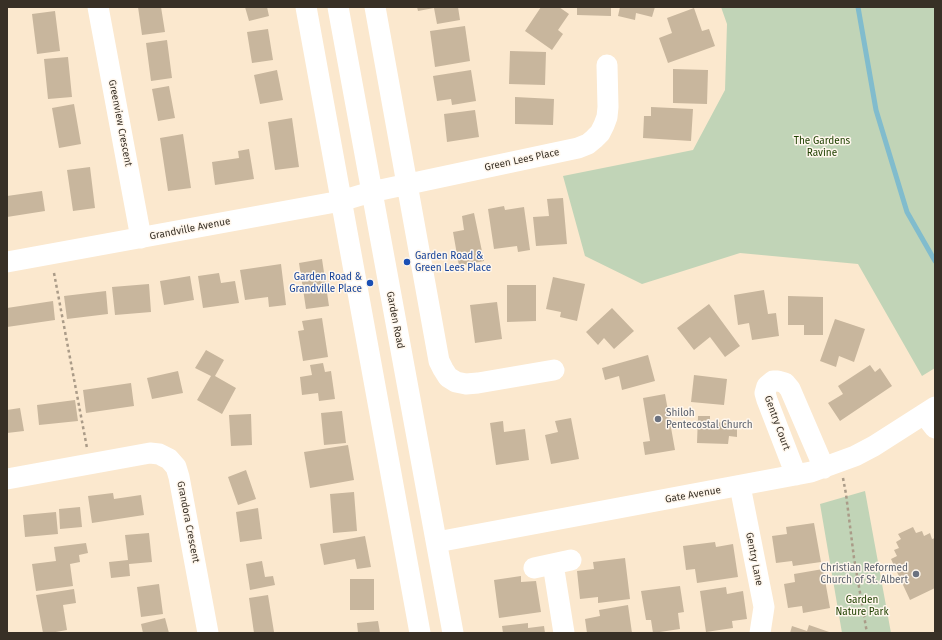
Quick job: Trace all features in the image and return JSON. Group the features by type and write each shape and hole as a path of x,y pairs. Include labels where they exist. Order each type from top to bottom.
{"street":[{"name":"Greenview Crescent","path":"98,7 141,238"},
{"path":"306,7 420,633"},
{"name":"Garden Road","path":"338,7 453,633"},
{"path":"375,7 439,361 448,377 456,382 466,384 554,370"},
{"name":"Green Lees Place","path":"372,192 407,186 578,148 588,144 600,133 607,117 607,64"},
{"name":"Grandville Avenue","path":"7,262 341,201 372,192"},
{"name":"Gentry Court","path":"796,475 765,393 767,386 773,381 785,383 790,389 832,465"},
{"name":"Gate Avenue","path":"437,542 796,475 832,465 855,456 931,416"},
{"name":"Grandora Crescent","path":"7,479 150,453 159,454 169,459 176,467 179,477 208,633"},
{"name":"Gentry Lane","path":"740,486 764,607 760,633"},
{"path":"553,564 564,633"}],"path":[{"path":"54,273 88,453"},
{"path":"832,465 846,494 854,558 867,633"}],"green space":[{"name":"The Gardens Ravine","path":"721,7 935,7 935,368 922,376 858,264 740,253 642,284 585,256 563,176 693,150 725,90 727,24"},
{"name":"Garden Nature Park","path":"865,491 891,633 842,633 820,504"}],"building":[{"path":"138,7 161,7 165,32 142,35"},
{"path":"245,7 267,7 269,16 249,21"},
{"path":"417,7 458,7 460,20 437,24 434,8 418,11"},
{"path":"541,7 559,7 569,14 558,30 563,34 552,50 525,31"},
{"path":"577,7 611,7 611,16 577,15"},
{"path":"620,7 655,7 652,17 636,13 635,20 618,16"},
{"path":"694,8 702,31 709,29 715,46 668,63 659,38 672,33 667,18"},
{"path":"55,11 60,51 37,54 32,14"},
{"path":"465,26 470,61 435,67 430,31"},
{"path":"268,29 273,60 252,63 247,32"},
{"path":"167,40 172,78 151,81 146,43"},
{"path":"510,51 546,52 545,85 509,84"},
{"path":"68,57 72,97 48,99 44,59"},
{"path":"673,69 708,70 707,104 673,103"},
{"path":"277,70 283,100 260,104 254,75"},
{"path":"471,70 476,101 452,105 451,99 437,101 433,76"},
{"path":"169,86 175,118 158,121 152,89"},
{"path":"515,97 554,99 553,125 515,124"},
{"path":"74,104 81,144 59,148 52,108"},
{"path":"651,107 693,109 691,141 643,138 644,116 651,116"},
{"path":"475,110 479,137 447,142 444,114"},
{"path":"292,118 299,167 275,170 268,122"},
{"path":"183,134 191,188 168,191 160,138"},
{"path":"249,149 254,179 215,185 212,162 239,158 238,151"},
{"path":"90,167 95,208 73,211 67,170"},
{"path":"42,191 45,211 7,217 7,196"},
{"path":"563,198 567,244 536,246 533,217 549,216 547,199"},
{"path":"504,206 505,210 524,207 530,250 518,252 517,246 494,249 488,209"},
{"path":"474,213 484,261 459,266 453,232 464,230 462,216"},
{"path":"322,259 329,306 306,309 299,263"},
{"path":"281,264 286,305 269,307 268,297 245,300 240,270"},
{"path":"219,273 221,283 235,281 239,303 203,308 198,276"},
{"path":"190,276 194,300 164,305 160,281"},
{"path":"553,277 585,284 577,321 560,317 561,312 546,309"},
{"path":"149,284 151,312 115,315 112,287"},
{"path":"507,285 536,285 536,321 507,322"},
{"path":"764,290 768,314 776,313 779,336 752,340 749,323 738,325 734,295"},
{"path":"106,291 108,314 67,319 64,296"},
{"path":"788,296 823,297 823,335 804,335 804,325 788,325"},
{"path":"53,301 55,320 7,327 7,308"},
{"path":"497,302 502,339 475,343 470,305"},
{"path":"709,304 740,346 725,357 710,337 694,350 677,328"},
{"path":"612,308 634,331 614,349 604,338 598,345 586,332"},
{"path":"322,318 328,357 303,361 298,331 304,330 302,321"},
{"path":"835,319 865,329 854,362 839,356 836,367 820,361"},
{"path":"206,350 224,360 215,376 236,388 222,414 197,400 211,376 195,368"},
{"path":"648,355 655,381 622,390 619,376 605,380 602,368"},
{"path":"323,363 325,372 331,371 335,399 319,401 318,393 302,395 300,377 312,375 310,365"},
{"path":"870,365 875,372 880,368 892,386 840,421 828,403 843,394 838,386"},
{"path":"178,371 183,393 152,399 147,378"},
{"path":"694,375 727,379 724,405 691,402"},
{"path":"131,383 134,406 86,413 83,390"},
{"name":"Shiloh Pentecostal Church","path":"665,394 675,450 645,455 643,442 650,441 643,398"},
{"path":"75,400 78,421 39,425 37,405"},
{"path":"20,408 24,431 7,433 7,410"},
{"path":"342,411 346,443 324,445 321,413"},
{"path":"251,414 252,445 231,446 229,415"},
{"path":"698,416 710,416 710,422 737,423 737,437 729,436 728,444 697,443"},
{"path":"571,418 579,459 551,464 545,435 558,432 555,421"},
{"path":"503,421 504,432 525,429 529,460 496,465 490,423"},
{"path":"348,445 354,480 310,488 304,452"},
{"path":"246,470 256,499 238,505 228,477"},
{"path":"354,492 357,531 333,533 330,494"},
{"path":"113,493 114,499 141,495 144,515 92,523 88,496"},
{"path":"80,507 82,527 60,529 59,509"},
{"path":"258,508 262,539 240,542 236,512"},
{"path":"56,512 58,534 25,537 23,515"},
{"path":"814,523 821,562 793,566 792,561 776,563 772,536 787,534 786,527"},
{"name":"Christian Reformed Church of St. Albert","path":"913,527 916,533 922,531 924,536 930,533 932,539 935,538 935,588 910,600 891,559 897,556 894,550 899,548 896,542 901,539 898,534"},
{"path":"149,533 152,562 129,564 130,576 111,578 109,562 128,560 125,535"},
{"path":"365,536 371,567 357,569 355,559 324,565 320,544"},
{"path":"715,542 716,547 733,544 738,577 697,583 695,569 686,570 683,546"},
{"path":"86,543 88,553 79,555 80,562 70,564 73,586 36,591 32,564 56,561 54,547"},
{"path":"625,558 630,599 598,603 598,597 580,599 577,571 594,569 593,562"},
{"path":"262,561 265,577 273,576 275,585 250,590 246,564"},
{"path":"823,569 830,608 803,613 802,606 788,608 784,584 795,582 794,574"},
{"path":"521,576 521,582 536,581 541,612 499,618 494,580"},
{"path":"350,579 374,579 374,610 350,610"},
{"path":"159,584 163,614 141,617 137,587"},
{"path":"680,586 684,612 678,613 680,629 653,633 651,620 646,620 641,591"},
{"path":"726,587 727,594 743,591 747,619 732,621 733,628 706,632 700,591"},
{"path":"74,589 76,603 63,605 67,630 43,633 36,595"},
{"path":"268,595 274,632 254,633 249,598"},
{"path":"628,605 632,633 587,633 585,619 600,616 599,610"},
{"path":"165,618 169,633 143,633 141,624"},
{"path":"378,621 380,633 358,633 357,623"},
{"path":"528,623 528,628 544,626 545,633 503,633 502,626"},
{"path":"809,625 832,633 790,633 792,626 807,631"}],"waterway":[{"path":"858,7 876,110 907,212 935,261"}],"place":[{"name":"Garden Road & Green Lees Place","path":"407,262"},
{"name":"Garden Road & Grandville Place","path":"370,283"},
{"name":"Shiloh Pentecostal Church","path":"658,419"},
{"name":"Christian Reformed Church of St. Albert","path":"916,574"}]}
